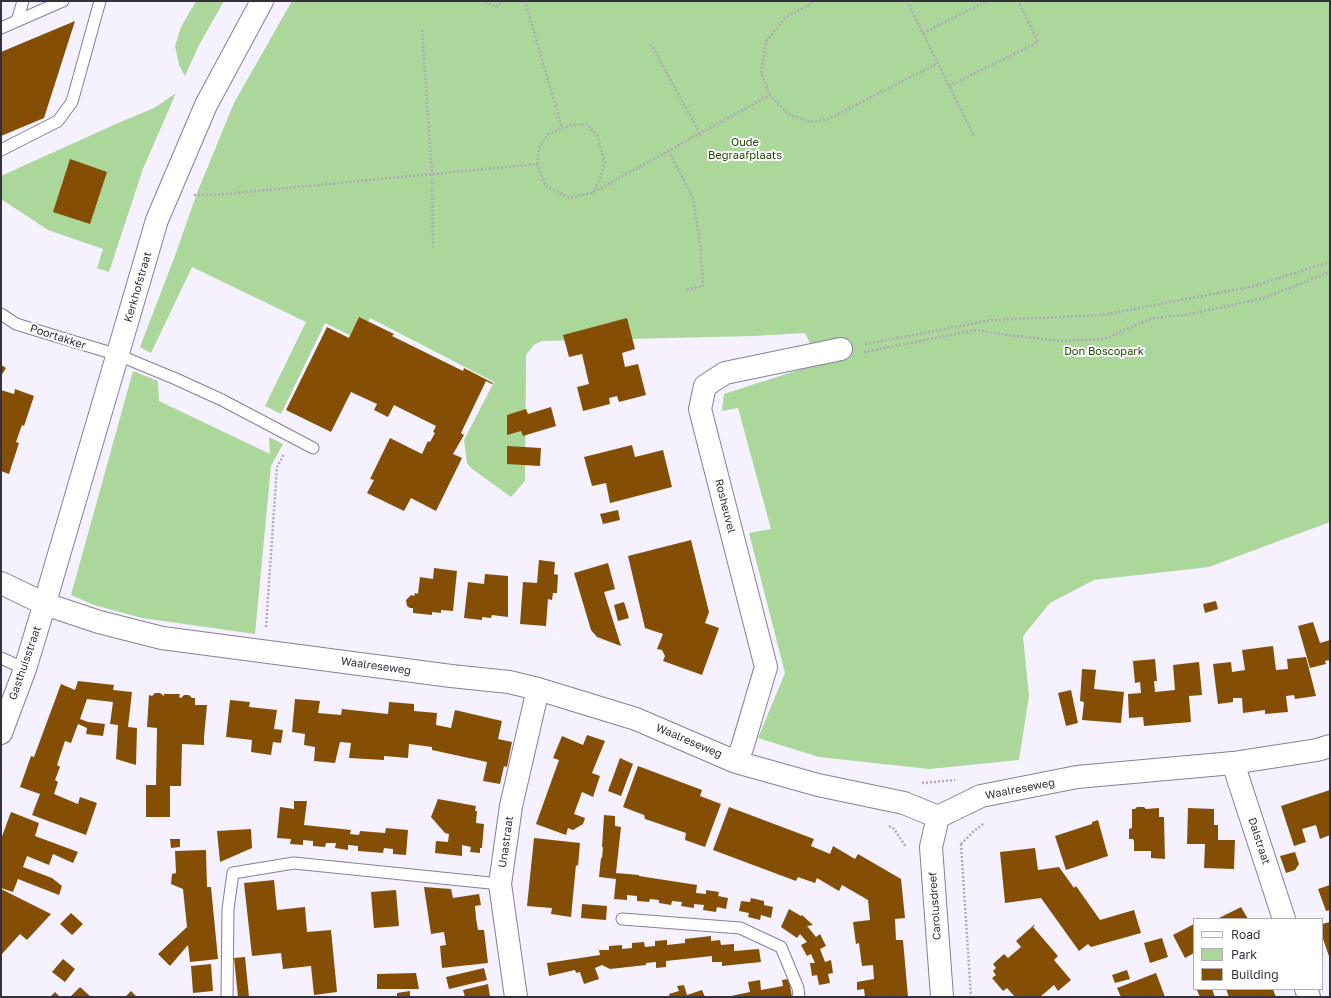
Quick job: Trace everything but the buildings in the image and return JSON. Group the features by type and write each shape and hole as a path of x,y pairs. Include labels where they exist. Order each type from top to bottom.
{"street":[{"name":"Kerkhofstraat","path":"45,602 157,220 206,105 260,2"},
{"name":"Rosheuvel","path":"736,762 742,748 766,667 700,409 705,386 725,373 841,349"},
{"name":"Waalreseweg","path":"1,583 45,602 99,622 162,638 452,676 509,682 538,689 636,719 736,762 818,785 904,803 938,817 981,796 1077,777 1233,763 1317,750 1330,746"},
{"name":"Gasthuisstraat","path":"1,733 25,669 45,602"},
{"name":"Unastraat","path":"516,997 500,884 511,806 538,689"},
{"name":"Dalstraat","path":"1233,763 1284,918"},
{"name":"Carolusdreef","path":"938,817 931,847 942,997"}],"lane":[{"path":"17,21 23,1"},
{"path":"1,28 63,1"},
{"path":"1,150 58,121 72,102 100,1"},
{"name":"Poortakker","path":"1,314 16,324 118,356 176,379 215,397 313,448"},
{"path":"1,658 25,669"},
{"path":"227,997 228,909 233,873 294,863 500,884"},
{"path":"622,919 740,928 781,947 798,988 799,997"}],"path":[{"path":"486,1 495,7 504,1"},
{"path":"525,1 562,128"},
{"path":"815,1 785,18 766,42 761,73 770,95 788,114 810,122 826,120 938,63"},
{"path":"907,1 974,136"},
{"path":"923,33 987,1"},
{"path":"949,86 1038,42 1018,1"},
{"path":"422,30 432,174 433,250"},
{"path":"651,44 700,134"},
{"path":"592,193 599,181 605,164 597,135 587,124 571,125 548,134 539,148 537,164 545,185 569,198 592,193 770,95"},
{"path":"669,151 694,199 700,243 703,286 686,290"},
{"path":"168,196 221,194 537,164"},
{"path":"841,349 992,320 1103,315 1254,286 1330,262"},
{"path":"863,353 976,330 1061,341 1104,339 1152,318 1185,315 1264,298 1330,272"},
{"path":"266,630 277,467 292,437"},
{"path":"887,825 894,829 908,850"},
{"path":"961,844 971,997"}],"green space":[{"path":"196,1 224,1 199,45 185,76 179,65 175,46 181,27"},
{"path":"292,1 1330,1 1330,522 1209,567 1094,580 1050,603 1023,636 1029,696 1019,760 929,769 819,757 758,738 785,673 749,533 771,529 738,408 722,411 724,394 820,363 805,333 754,336 542,341 534,345 526,355 525,481 511,497 471,468 467,463 464,440 494,382 370,318 359,340 325,323 281,414 265,406 306,322 192,267 151,353 140,347 197,193 234,103"},
{"path":"176,93 143,169 109,272 97,268 103,249 48,230 1,199 1,176 154,108"},
{"path":"133,371 158,381 159,401 270,454 269,437 283,444 271,466 255,634 142,618 94,605 71,595"}],"park label":[{"name":"Oude Begraafplaats","path":"745,149"},
{"name":"Don Boscopark","path":"1104,352"}]}
